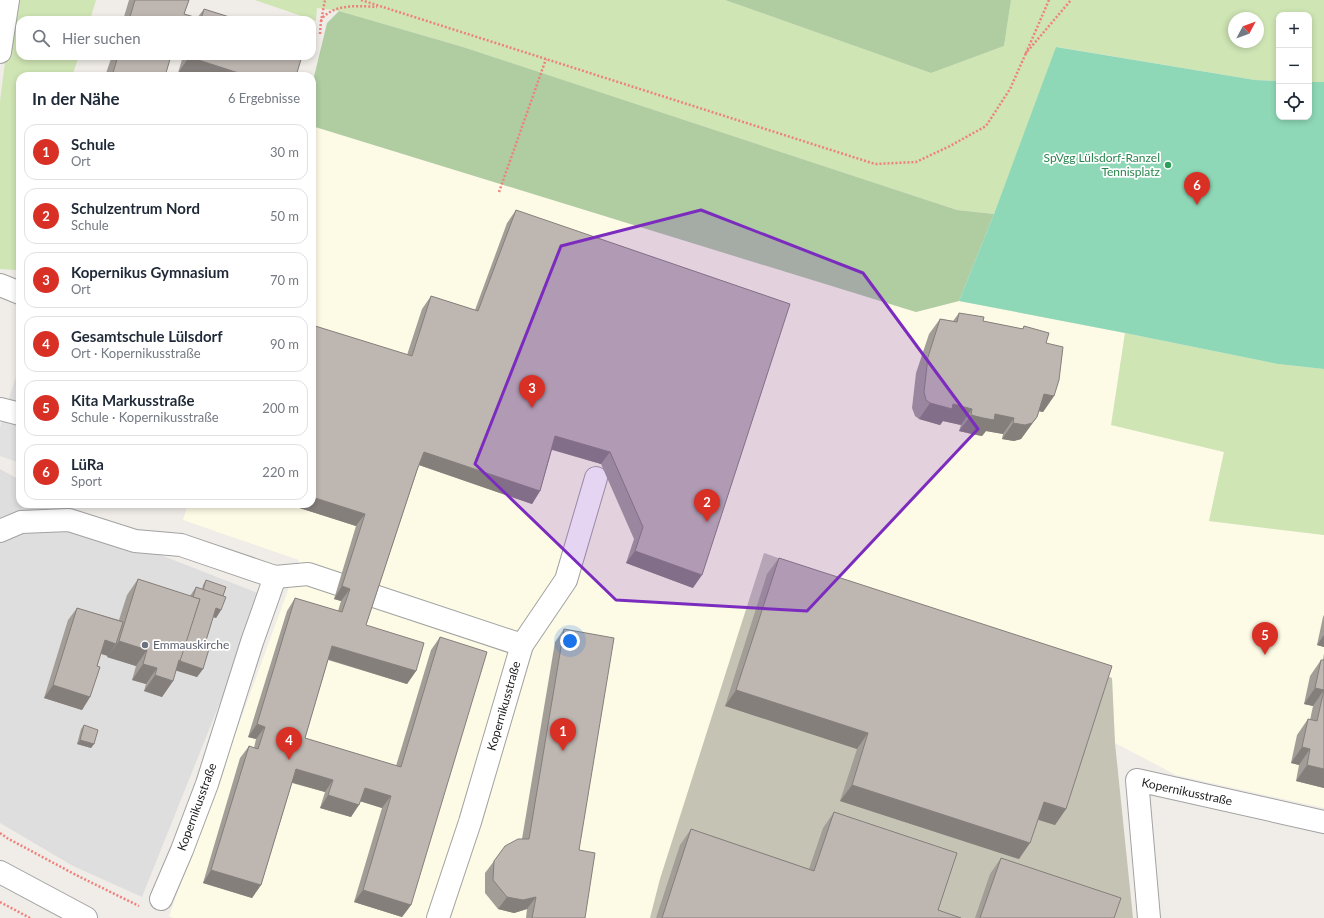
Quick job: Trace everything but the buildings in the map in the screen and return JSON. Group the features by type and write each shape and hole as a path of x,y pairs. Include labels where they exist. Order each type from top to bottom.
{"street":[{"path":"0,52 8,0"},
{"path":"0,286 16,292"},
{"path":"0,409 16,413"},
{"path":"522,645 566,580 596,478"},
{"path":"0,531 21,522 69,520 135,540 181,545 275,577 308,574 338,584"},
{"name":"Kopernikusstraße","path":"152,903 182,850 207,784 252,642 275,577"},
{"name":"Kopernikusstraße","path":"371,595 522,645 470,822 438,918"},
{"name":"Kopernikusstraße","path":"1149,918 1137,780 1324,822"},
{"path":"0,872 86,918"}],"path":[{"path":"320,34 325,0"},
{"path":"361,0 875,164 916,162 950,146 986,126 1010,89 1049,0"},
{"path":"1026,52 1072,0"},
{"path":"321,21 326,14 333,10 346,7 380,7"},
{"path":"499,192 546,59"},
{"path":"0,833 76,875 152,903"},
{"path":"0,902 30,918"}],"highlighted area":[{"path":"701,210 863,273 978,429 807,611 616,600 475,464 561,246"}],"shaded area":[{"path":"316,127 916,312 959,301 1125,333 1112,425 1224,452 1209,521 1324,535 1324,808 1176,775 1115,743 1112,678 765,553 660,879 650,918 173,918 169,916 299,560 183,520 187,508 316,508"},
{"path":"16,376 16,462 0,456 0,427"},
{"path":"0,469 16,478 16,508 72,508 158,554 263,595 142,897 73,866 0,823"},
{"path":"764,553 1112,678 1115,743 1133,918 650,918 660,879"}],"green space":[{"path":"13,0 96,0 91,16 16,16 16,60 78,60 73,72 16,72 16,270 0,269 0,101"},
{"path":"255,0 725,0 931,73 1004,46 1011,0 1324,0 1324,82 1312,82 1312,12 1276,12 1276,81 1255,80 1057,47 994,214 957,210 463,47 339,11 317,8 316,21 316,16 301,16"},
{"path":"725,0 1011,0 1004,46 931,73"},
{"path":"339,11 463,47 957,210 994,214 959,301 916,312 316,127 315,72 327,23"},
{"name":"SpVgg Lülsdorf-Ranzel Tennisplatz","path":"1056,47 1255,80 1276,81 1276,120 1312,120 1312,82 1324,82 1324,369 1278,364 959,301 994,214"},
{"path":"1125,333 1278,364 1324,369 1324,535 1209,521 1224,452 1111,425"}],"place":[{"name":"SpVgg Lülsdorf-Ranzel Tennisplatz","path":"1168,165"},
{"name":"LüRa","path":"1197,205"},
{"name":"Kopernikus Gymnasium","path":"532,408"},
{"name":"Schulzentrum Nord","path":"707,522"},
{"name":"Emmauskirche","path":"145,645"},
{"name":"Kita Markusstraße","path":"1265,655"},
{"name":"Schule","path":"563,751"},
{"name":"Gesamtschule Lülsdorf","path":"289,760"}]}
